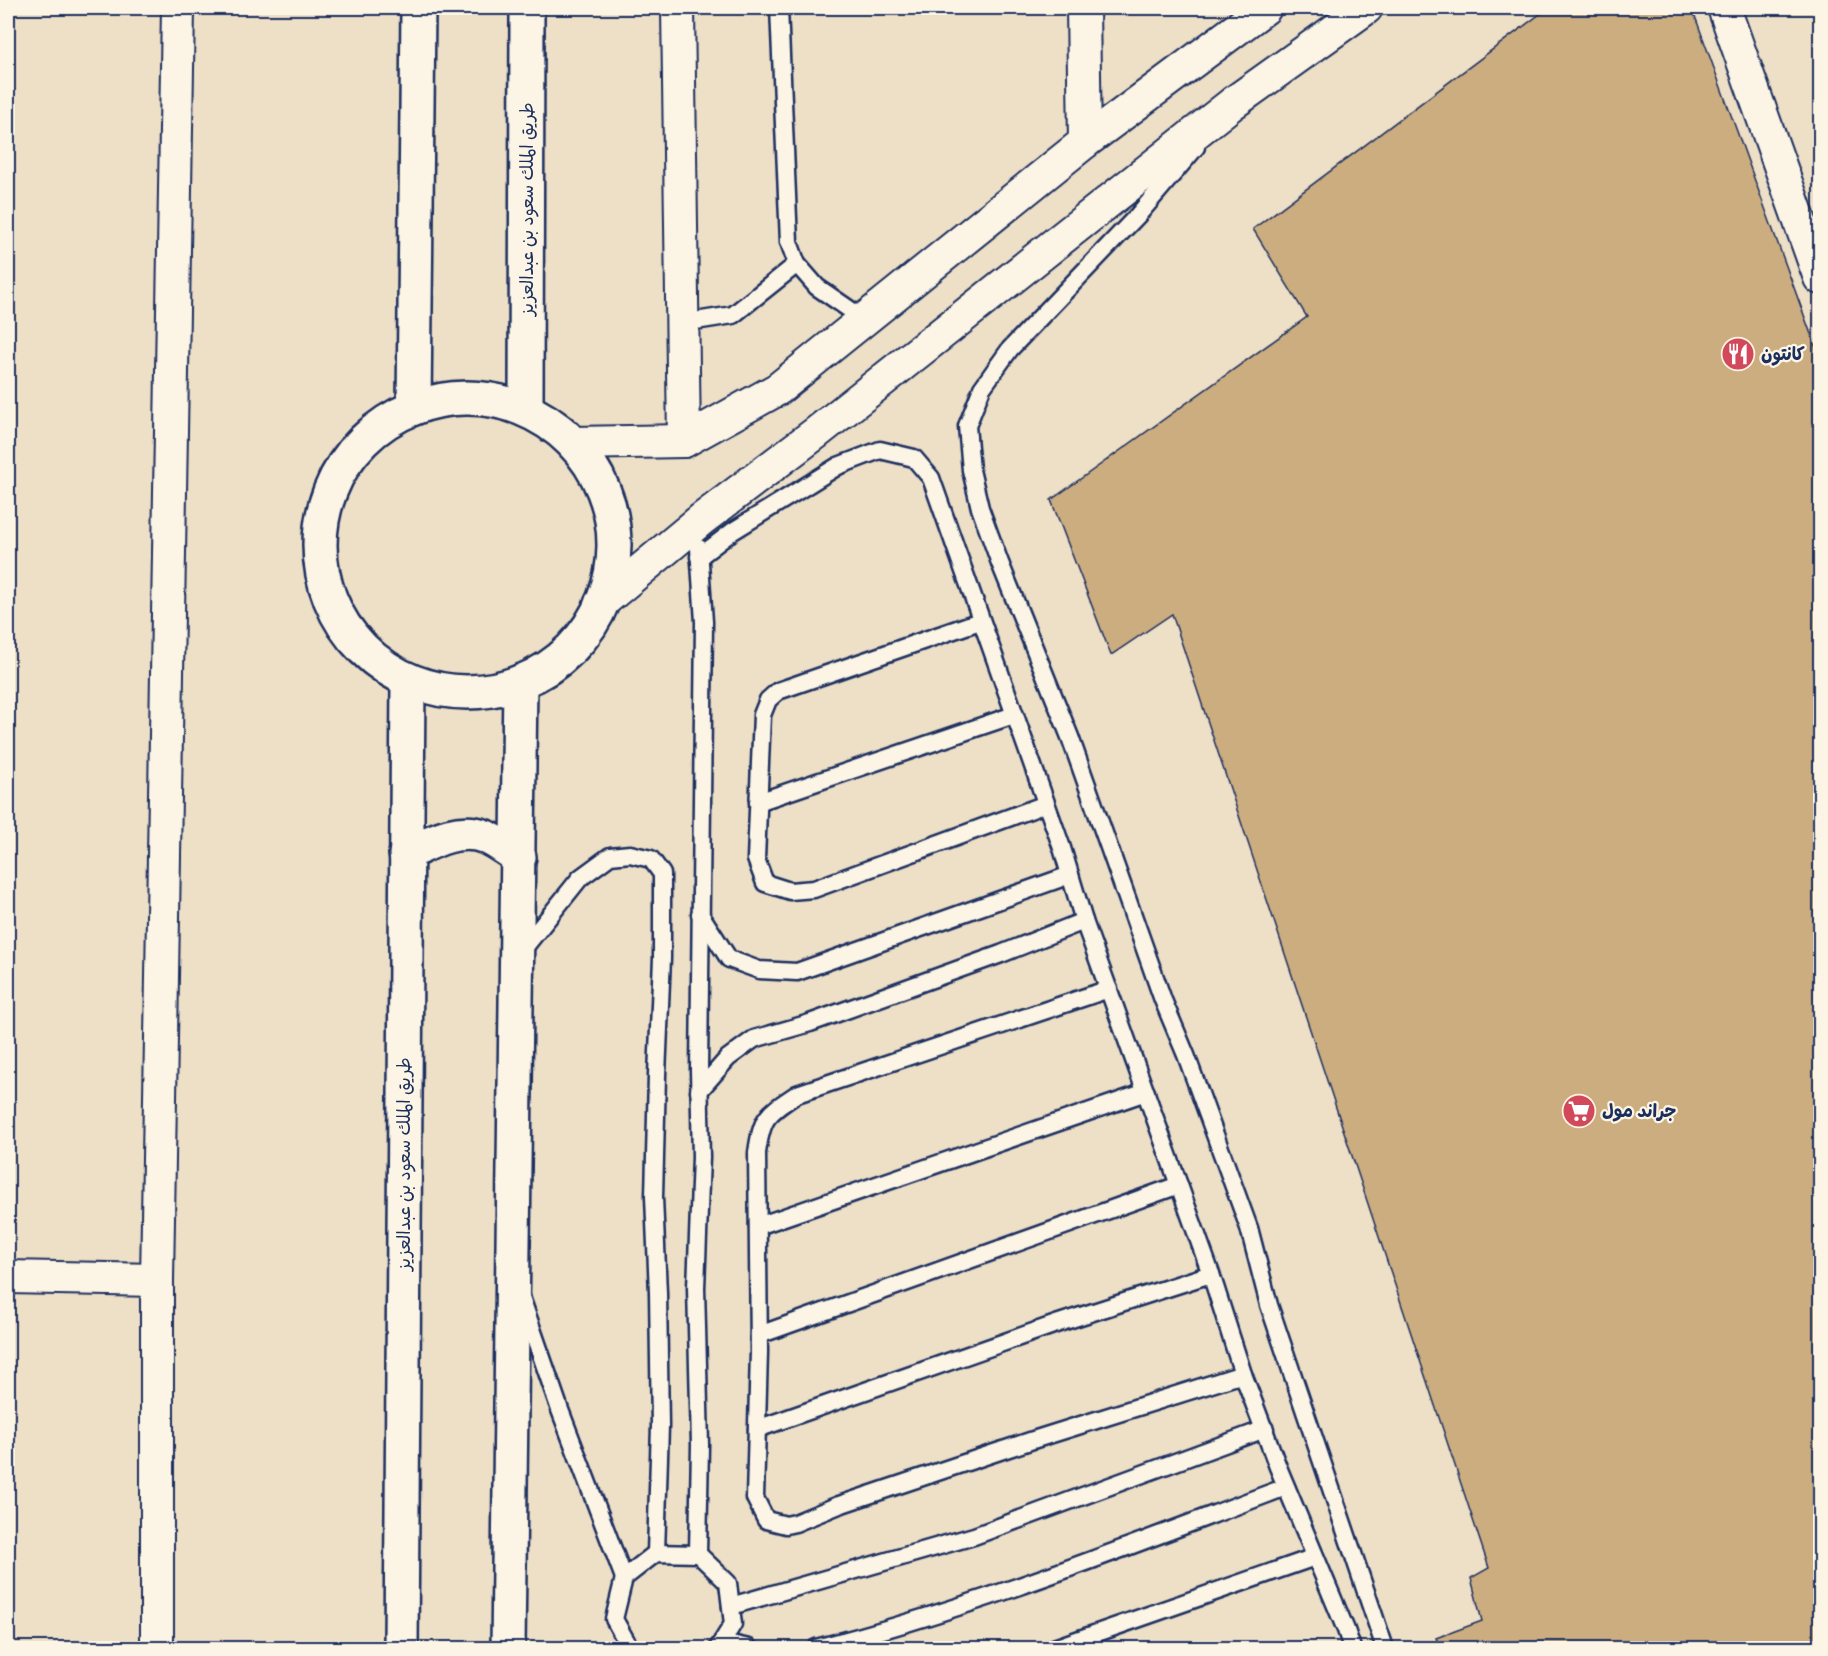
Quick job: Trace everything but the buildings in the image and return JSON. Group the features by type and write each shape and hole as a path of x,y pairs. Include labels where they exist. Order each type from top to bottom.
{"highway":[{"path":"414,408 418,8"},
{"name":"طريق الملك سعود بن عبدالعزيز","path":"526,410 527,8"},
{"path":"470,398 499,401 526,410 551,424 573,443 591,465 604,491 612,519 614,547 610,576 601,603 588,629 569,651 546,669 520,682 493,690 464,693 436,689 408,680 383,666 368,654 343,625 330,599 322,572 320,543 324,514 333,487 346,462 365,439 388,422 414,408 441,401 470,398"},
{"name":"طريق الملك سعود بن عبدالعزيز","path":"401,1648 408,680"},
{"path":"508,1648 520,682"},
{"path":"406,854 444,836 466,833 487,837 519,857"}],"street":[{"path":"157,1648 157,1280 178,8"},
{"path":"678,8 684,441"},
{"path":"1083,8 1084,142"},
{"path":"573,443 684,441 778,389 1084,142 1265,8"},
{"path":"601,603 702,519 816,434 1233,103 1366,8"},
{"path":"1724,8 1821,278"},
{"path":"8,1276 157,1280"}],"lane":[{"path":"779,8 789,242 798,264 817,287 865,321"},
{"path":"1233,103 1138,215 1004,356 982,388 967,426 971,470 980,508 1000,563 1070,737 1159,990 1186,1055 1249,1228 1269,1305 1385,1648"},
{"path":"683,323 734,315 798,264"},
{"path":"699,557 733,531 838,466 880,450 914,458 931,478 1046,804 1084,921 1211,1274 1243,1374 1286,1487 1352,1648"},
{"path":"698,1554 700,1445 696,1288 701,1157 699,1091 704,622 699,557 702,519"},
{"path":"980,621 778,691 768,700 762,715 756,858 765,883 790,891 814,889 1046,804"},
{"path":"758,802 1014,715"},
{"path":"518,956 580,878 610,856 630,854 651,859 662,874 663,948 654,1197 660,1426 656,1553"},
{"path":"700,914 729,959 759,970 797,972 1070,875"},
{"path":"699,1091 728,1058 753,1039 810,1023 1001,954 1084,921"},
{"path":"1109,989 798,1094 771,1112 760,1130 757,1153 759,1335 755,1498 766,1520 786,1525 1036,1439 1243,1374"},
{"path":"758,1226 1146,1092"},
{"path":"759,1335 1179,1185"},
{"path":"513,1274 560,1410 624,1578 614,1619 630,1648"},
{"path":"758,1429 1059,1323 1211,1274"},
{"path":"731,1606 974,1536 1264,1429"},
{"path":"816,1648 881,1632 1071,1568 1286,1487"},
{"path":"624,1578 656,1553 698,1554 728,1583 734,1624 720,1645 748,1648"},
{"path":"1054,1648 1315,1557"}],"place":[{"name":"كانتون","path":"1738,354"},
{"name":"جراند مول","path":"1579,1111"}]}
